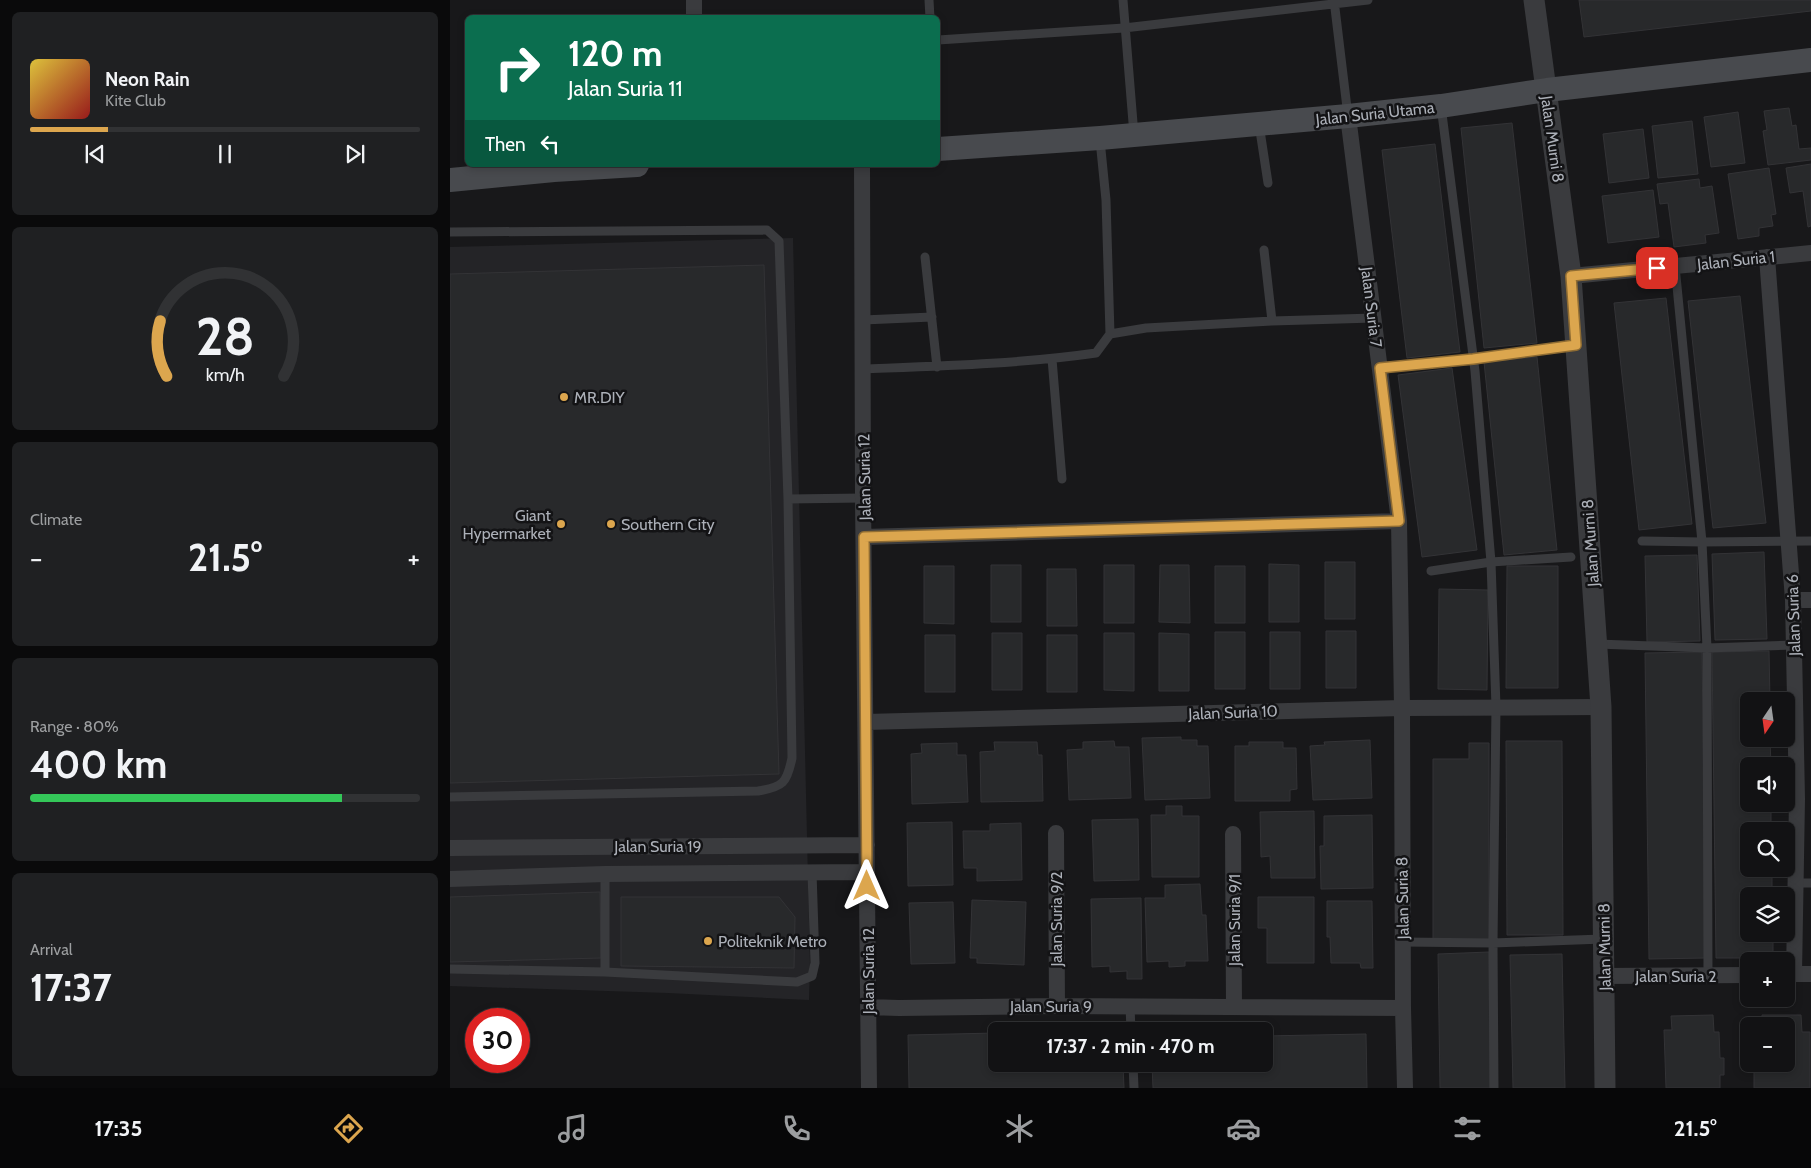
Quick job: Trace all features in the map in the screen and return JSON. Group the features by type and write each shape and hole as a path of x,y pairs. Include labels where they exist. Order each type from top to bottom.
{"main road":[{"name":"Jalan Suria Utama","path":"940,150 1348,116 1441,106 1546,90 1811,60"},
{"path":"450,180 554,167"}],"street":[{"path":"694,0 694,15"},
{"name":"Jalan Murni 8","path":"1534,0 1571,276 1597,644 1601,707 1605,1088"},
{"name":"Jalan Suria 7","path":"1348,116 1399,521 1402,708"},
{"name":"Jalan Suria 12","path":"862,167 868,1088"},
{"name":"Jalan Suria 1","path":"1571,276 1811,253"},
{"name":"Jalan Suria 6","path":"1767,256 1794,600 1794,645 1804,799 1803,883 1793,952"},
{"path":"864,537 1399,521"},
{"path":"1794,600 1811,600"},
{"name":"Jalan Suria 10","path":"866,722 1402,708 1601,707"},
{"name":"Jalan Suria 8","path":"1402,708 1403,1008 1406,1088"},
{"name":"Jalan Suria 9/2","path":"1056,833 1056,1006"},
{"name":"Jalan Suria 9/1","path":"1233,834 1234,1007"},
{"name":"Jalan Suria 19","path":"450,848 867,845"},
{"path":"450,879 605,874 867,872"},
{"path":"1795,974 1811,974"},
{"name":"Jalan Suria 2","path":"1604,976 1740,975"},
{"name":"Jalan Suria 9","path":"868,1007 1403,1008"}],"lane":[{"path":"929,0 930,15"},
{"path":"1123,0 1134,135"},
{"path":"940,40 1124,28 1334,2 1368,0"},
{"path":"1334,2 1348,116"},
{"path":"1441,106 1473,359 1491,562 1496,708 1493,943 1494,1088"},
{"path":"1259,124 1268,183"},
{"path":"863,369 937,367 1052,359 1096,353 1110,334 1106,200 1100,138"},
{"path":"450,232 767,230 778,241 788,499 792,758 790,770 785,781 774,788 758,790 450,797"},
{"path":"1264,250 1272,321"},
{"path":"925,257 937,367"},
{"path":"1674,266 1702,542 1707,648 1708,976"},
{"path":"863,320 932,317"},
{"path":"1110,334 1146,328 1374,318"},
{"path":"1380,368 1473,359 1576,345"},
{"path":"1052,359 1062,479"},
{"path":"788,499 863,498"},
{"path":"1642,541 1811,541"},
{"path":"1431,571 1491,562 1571,557"},
{"path":"1597,644 1707,648 1794,645"},
{"path":"450,969 605,972 797,982 805,980 812,976 815,963 812,872"},
{"path":"605,874 605,972"},
{"path":"1403,942 1493,943 1604,939"},
{"path":"1130,1006 1131,1022"},
{"path":"1133,1072 1134,1088"}],"shaded area":[{"name":"Southern City","path":"793,238 810,965 809,1000 668,993 450,986 450,247"}],"building":[{"path":"1579,0 1811,0 1811,11 1584,37"},
{"path":"1789,108 1792,126 1796,125 1799,149 1811,148 1811,160 1768,165 1763,131 1767,130 1764,111"},
{"path":"1738,112 1745,163 1711,167 1704,117"},
{"path":"1692,121 1698,174 1658,178 1652,126"},
{"path":"1512,123 1537,343 1484,348 1461,128"},
{"path":"1643,129 1649,178 1609,183 1603,134"},
{"path":"1435,144 1460,352 1407,358 1382,150"},
{"path":"1811,164 1811,226 1808,227 1803,191 1790,193 1786,168"},
{"path":"1769,168 1776,214 1771,215 1773,226 1759,228 1759,236 1738,239 1728,174"},
{"path":"1699,179 1700,188 1712,186 1719,233 1705,235 1706,243 1674,247 1668,203 1660,204 1657,184"},
{"path":"1653,190 1659,237 1608,243 1602,196"},
{"name":"Southern City","path":"764,265 779,774 450,783 450,274"},
{"path":"1740,296 1766,523 1713,528 1688,301"},
{"path":"1666,298 1692,524 1639,530 1614,303"},
{"path":"1537,357 1557,550 1504,555 1484,362"},
{"path":"1452,368 1477,550 1422,557 1398,375"},
{"path":"1764,552 1767,639 1715,640 1712,554"},
{"path":"1697,555 1700,641 1647,642 1645,556"},
{"path":"1325,562 1355,562 1355,619 1325,619"},
{"path":"1269,564 1299,565 1299,622 1269,622"},
{"path":"991,565 1021,565 1021,622 991,622"},
{"path":"1104,565 1134,565 1134,623 1104,623"},
{"path":"1160,565 1189,565 1190,623 1159,622"},
{"path":"924,566 954,566 954,624 924,623"},
{"path":"1215,566 1245,566 1245,623 1215,623"},
{"path":"1507,566 1558,566 1558,688 1506,688"},
{"path":"1047,569 1076,569 1077,626 1047,626"},
{"path":"1439,589 1488,590 1487,690 1438,689"},
{"path":"1326,631 1356,631 1356,688 1326,688"},
{"path":"1215,632 1245,632 1245,689 1215,689"},
{"path":"1270,632 1300,632 1300,689 1270,689"},
{"path":"992,633 1022,633 1022,690 992,690"},
{"path":"1104,633 1134,633 1134,691 1104,690"},
{"path":"1159,633 1189,634 1189,691 1159,691"},
{"path":"925,635 955,635 955,692 925,692"},
{"path":"1047,635 1077,635 1077,692 1047,692"},
{"path":"1769,651 1770,692 1740,692 1740,748 1770,748 1771,757 1740,757 1740,812 1771,812 1771,822 1740,822 1740,877 1772,877 1772,887 1740,887 1740,942 1773,942 1773,952 1740,952 1740,958 1716,958 1712,652"},
{"path":"1702,652 1706,958 1649,959 1645,653"},
{"path":"1181,737 1181,740 1197,740 1197,746 1208,746 1210,798 1145,800 1142,738"},
{"path":"1370,740 1372,798 1313,800 1310,746 1325,745 1324,742"},
{"path":"1114,741 1115,747 1129,747 1131,798 1069,800 1067,750 1083,749 1083,742"},
{"path":"1506,741 1562,741 1563,935 1507,935"},
{"path":"994,742 1037,742 1038,755 1042,755 1043,801 981,802 980,752 995,751"},
{"path":"1249,742 1283,742 1283,748 1296,748 1297,789 1290,790 1290,801 1235,801 1235,746 1249,746"},
{"path":"957,743 957,755 966,755 968,802 912,804 911,754 922,753 921,744"},
{"path":"1469,743 1489,743 1489,941 1433,941 1433,759 1469,759"},
{"path":"1166,806 1182,806 1182,816 1199,816 1199,877 1152,877 1151,815 1166,815"},
{"path":"1314,811 1315,878 1271,878 1270,856 1261,857 1260,812"},
{"path":"1372,815 1373,888 1321,889 1320,846 1324,846 1324,816"},
{"path":"1138,819 1139,880 1094,881 1092,820"},
{"path":"952,822 953,885 908,886 907,823"},
{"path":"1021,823 1022,880 977,881 977,868 964,868 963,831 990,831 990,824"},
{"path":"1200,884 1202,915 1206,915 1208,961 1185,961 1185,966 1169,967 1169,961 1147,962 1145,898 1165,898 1165,885"},
{"path":"600,892 601,958 450,962 450,897"},
{"name":"Politeknik Metro","path":"621,897 779,897 795,917 794,968 621,966"},
{"path":"1258,897 1314,897 1314,963 1267,963 1267,928 1258,928"},
{"path":"1141,898 1142,979 1127,979 1127,971 1110,972 1110,966 1092,967 1091,899"},
{"path":"972,900 1026,902 1024,965 977,963 977,958 970,958"},
{"path":"1327,901 1372,901 1373,968 1361,968 1360,963 1331,963 1330,937 1327,937"},
{"path":"953,902 955,963 911,964 909,903"},
{"path":"1489,952 1490,1088 1440,1088 1438,954"},
{"path":"1562,954 1565,1088 1513,1088 1510,955"},
{"path":"1713,1015 1714,1032 1719,1032 1720,1058 1724,1058 1724,1075 1720,1075 1720,1088 1666,1088 1664,1030 1672,1030 1671,1016"},
{"path":"1762,1015 1801,1015 1802,1032 1810,1032 1810,1088 1754,1088 1754,1072 1795,1072 1795,1017 1762,1017"},
{"path":"988,1033 988,1072 1123,1072 1124,1088 909,1088 908,1035"},
{"path":"1366,1034 1367,1088 1153,1088 1152,1072 1273,1072 1273,1036"}],"place":[{"name":"MR.DIY","path":"564,397"},
{"name":"Giant Hypermarket","path":"561,524"},
{"name":"Southern City","path":"611,524"},
{"name":"Politeknik Metro","path":"708,941"}],"route":[{"path":"867,886 864,537 1399,521 1380,368 1473,359 1576,345 1571,276 1657,268"}]}
